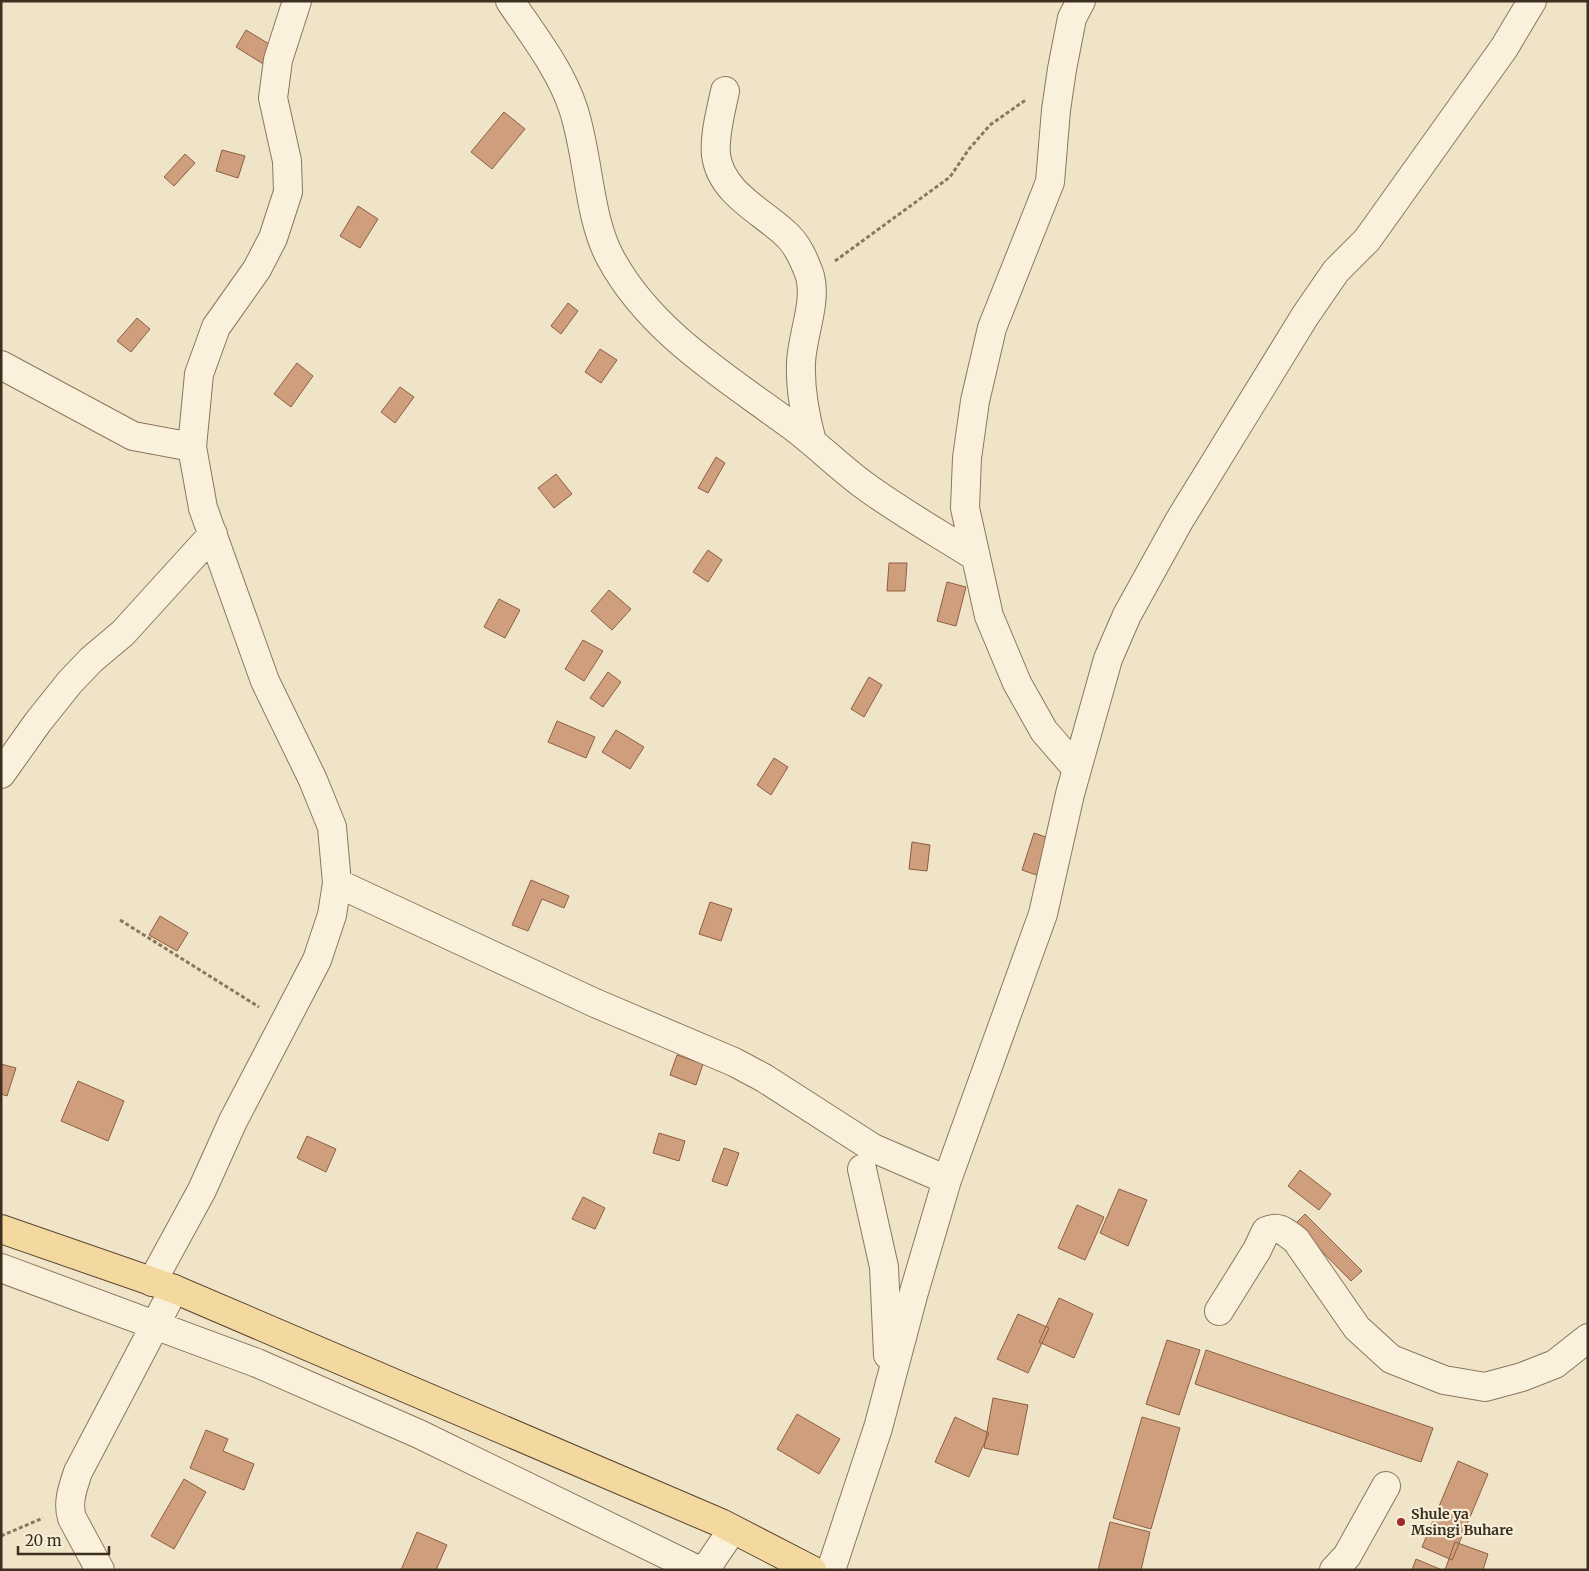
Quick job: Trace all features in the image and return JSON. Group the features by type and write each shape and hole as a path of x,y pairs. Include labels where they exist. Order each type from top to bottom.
{"main road":[{"path":"1,1229 163,1286 732,1530 812,1570"}],"street":[{"path":"100,1570 84,1544 72,1518 70,1504 78,1472 156,1325 163,1286 202,1190 233,1121 317,960 332,915 337,883 332,827 313,780 265,681 204,508 192,448 199,374 216,327 257,269 273,238 288,192 286,161 273,98 278,60 297,1"},
{"path":"510,1 553,63 573,108 586,158 595,213 610,258 637,298 680,341 725,378 812,442 861,483 976,557"},
{"path":"1076,768 1044,731 1017,683 989,616 965,508 966,458 975,401 992,328 1050,182 1060,81 1072,18 1081,1"},
{"path":"830,1570 878,1428 947,1180 1043,914 1076,768 1108,659 1127,615 1180,521 1305,316 1336,270 1367,240 1504,48 1532,1"},
{"path":"724,91 716,156 722,171 733,190 788,236 804,258 810,278 810,300 801,361 805,413 812,442"},
{"path":"1,365 132,436 192,448"},
{"path":"1,774 38,722 70,682 91,660 123,633 213,534"},
{"path":"337,883 604,1007 734,1062 764,1078 873,1148 947,1180"},
{"path":"862,1170 884,1267 890,1383"},
{"path":"1219,1311 1266,1232 1274,1228 1284,1230 1296,1240 1358,1328 1391,1359 1444,1380 1485,1387 1522,1378 1555,1364 1588,1338"},
{"path":"1,1268 257,1363 419,1434 698,1570"},
{"path":"1334,1570 1347,1556 1386,1486"},
{"path":"706,1570 732,1530"}],"path":[{"path":"810,278 950,177 969,149 990,125 1009,110 1060,81"},
{"path":"120,920 285,1023"},
{"path":"1,1536 32,1524 70,1504"}],"building":[{"path":"246,30 279,50 268,67 236,47"},
{"path":"504,112 525,129 492,169 471,152"},
{"path":"222,150 245,156 238,178 216,171"},
{"path":"185,154 195,163 174,186 164,177"},
{"path":"358,206 378,219 360,248 340,236"},
{"path":"568,303 578,311 561,334 551,326"},
{"path":"137,318 150,329 131,352 117,341"},
{"path":"600,349 617,360 601,383 585,372"},
{"path":"297,363 313,376 291,407 274,394"},
{"path":"400,387 414,397 395,423 381,412"},
{"path":"716,457 725,463 708,493 698,488"},
{"path":"556,474 572,494 554,508 538,488"},
{"path":"708,550 722,560 708,582 693,572"},
{"path":"889,563 907,563 905,591 887,591"},
{"path":"947,582 966,587 956,626 937,621"},
{"path":"609,590 631,609 612,630 591,611"},
{"path":"499,599 520,610 505,638 484,627"},
{"path":"583,640 603,651 584,681 565,669"},
{"path":"608,672 621,682 603,707 590,698"},
{"path":"869,677 882,685 864,717 851,709"},
{"path":"557,721 595,737 586,758 548,742"},
{"path":"616,730 644,747 630,769 602,752"},
{"path":"774,758 788,767 771,795 757,785"},
{"path":"1034,833 1057,841 1045,878 1022,870"},
{"path":"912,842 930,845 927,871 909,869"},
{"path":"531,880 569,896 564,908 542,899 528,931 512,925"},
{"path":"710,902 732,909 721,941 699,934"},
{"path":"160,916 188,933 177,951 149,935"},
{"path":"677,1055 703,1064 696,1085 670,1075"},
{"path":"1,1064 16,1068 7,1096 1,1094"},
{"path":"78,1081 124,1101 108,1141 61,1121"},
{"path":"659,1133 685,1141 679,1161 653,1153"},
{"path":"307,1136 336,1149 326,1172 297,1158"},
{"path":"724,1148 739,1153 727,1186 712,1181"},
{"path":"1300,1170 1331,1194 1319,1210 1288,1186"},
{"path":"1119,1189 1147,1200 1128,1246 1100,1233"},
{"path":"583,1197 605,1208 595,1229 572,1219"},
{"path":"1077,1205 1104,1217 1085,1260 1058,1248"},
{"path":"1305,1214 1362,1271 1351,1281 1295,1224"},
{"path":"1059,1298 1093,1314 1074,1358 1039,1342"},
{"path":"1018,1314 1049,1328 1028,1373 997,1359"},
{"path":"1167,1340 1200,1350 1179,1415 1146,1404"},
{"path":"1206,1350 1433,1428 1421,1462 1195,1384"},
{"path":"993,1398 1028,1405 1018,1455 984,1448"},
{"path":"797,1414 840,1439 819,1474 777,1449"},
{"path":"955,1417 989,1433 969,1477 935,1462"},
{"path":"1142,1417 1180,1428 1151,1529 1113,1518"},
{"path":"206,1430 228,1439 223,1451 254,1464 244,1490 190,1468"},
{"path":"1458,1461 1488,1474 1452,1560 1422,1547"},
{"path":"184,1479 206,1492 174,1549 151,1536"},
{"path":"1110,1522 1150,1532 1141,1570 1098,1570"},
{"path":"417,1532 447,1545 436,1570 401,1570"},
{"path":"1455,1542 1488,1554 1483,1570 1445,1570"},
{"path":"1416,1559 1442,1570 1412,1570"}],"place":[{"name":"Shule ya Msingi Buhare","path":"1401,1522"}]}
